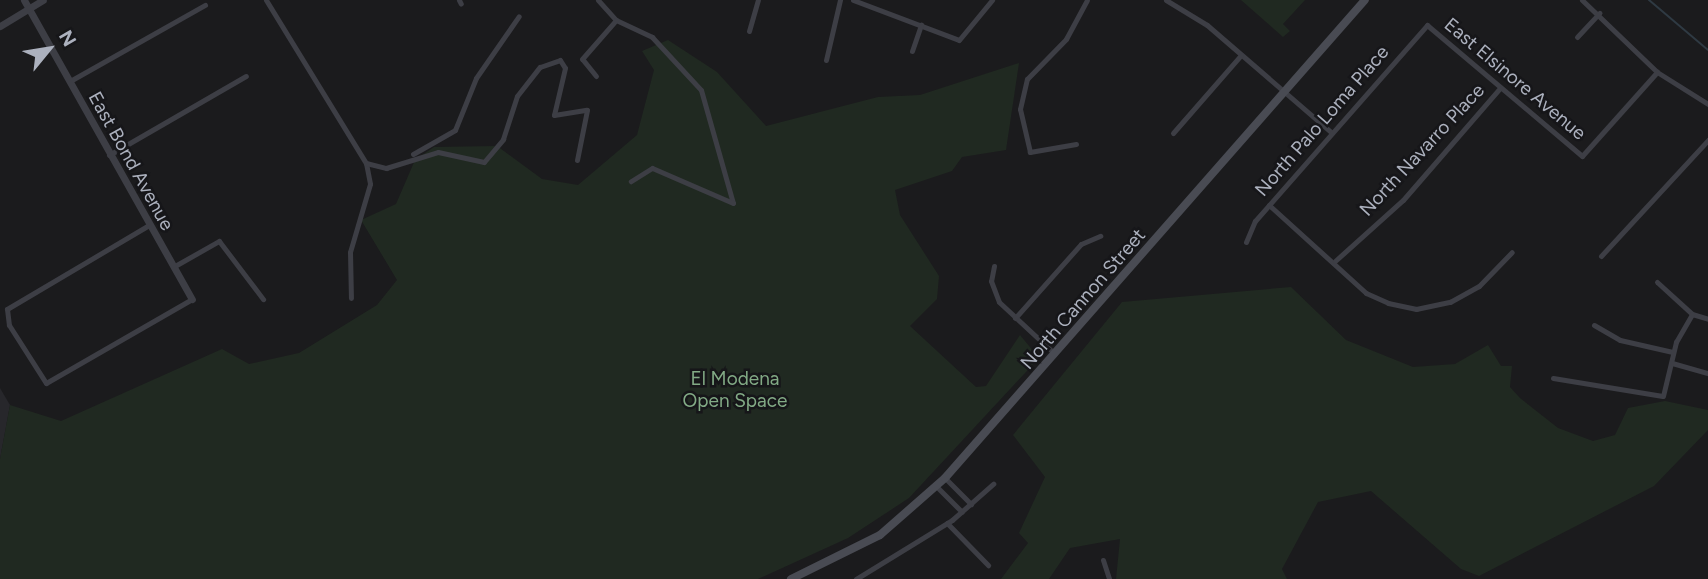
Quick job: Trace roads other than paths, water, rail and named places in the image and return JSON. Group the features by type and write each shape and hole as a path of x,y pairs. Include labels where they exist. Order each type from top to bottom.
{"main road":[{"name":"North Cannon Street","path":"791,579 880,535 937,487 1365,0"}],"street":[{"name":"East Bond Avenue","path":"24,0 192,299"},
{"path":"0,26 43,0"},
{"path":"266,0 366,163 370,184 351,252 351,298"},
{"path":"598,0 616,20 652,37 701,90 733,203 652,168 631,181"},
{"path":"749,31 758,0"},
{"path":"826,60 840,0"},
{"path":"853,0 959,40 992,0"},
{"path":"1076,144 1030,152 1020,109 1027,79 1066,38 1087,0"},
{"path":"1166,0 1241,55 1332,133"},
{"path":"1582,0 1599,13 1657,72 1708,104"},
{"path":"70,81 205,5"},
{"path":"1577,37 1599,13"},
{"path":"366,163 386,168 455,130 476,78 519,16"},
{"path":"596,76 582,59 616,20"},
{"path":"912,51 921,25"},
{"name":"East Elsinore Avenue","path":"1427,25 1582,156 1657,72"},
{"name":"North Palo Loma Place","path":"1246,242 1269,205 1427,25"},
{"path":"1173,134 1241,55"},
{"path":"410,156 438,152 484,162 503,139 517,96 540,68 560,60 565,68 554,116 587,110 577,160"},
{"path":"109,155 246,76"},
{"name":"North Navarro Place","path":"1335,261 1403,200 1500,88"},
{"path":"1601,256 1708,140"},
{"path":"1269,205 1335,261 1366,293 1416,309 1450,302 1479,286 1512,252"},
{"path":"149,225 8,309 9,325 46,383 192,299"},
{"path":"1015,318 1081,244 1100,236"},
{"path":"173,267 219,241 263,299"},
{"path":"994,266 992,288 1015,318 1055,354"},
{"path":"1657,282 1692,314 1708,319"},
{"path":"1553,378 1635,396 1663,396 1673,352 1692,314"},
{"path":"1594,325 1620,340 1673,352"},
{"path":"1672,363 1708,373"},
{"path":"945,478 971,504"},
{"path":"856,579 866,577 947,523 993,484"},
{"path":"937,487 962,512"},
{"path":"947,523 988,565"},
{"path":"1103,560 1109,579"}],"waterway":[{"path":"1649,0 1708,50"}],"park label":[{"name":"El Modena Open Space","path":"735,390"}]}
